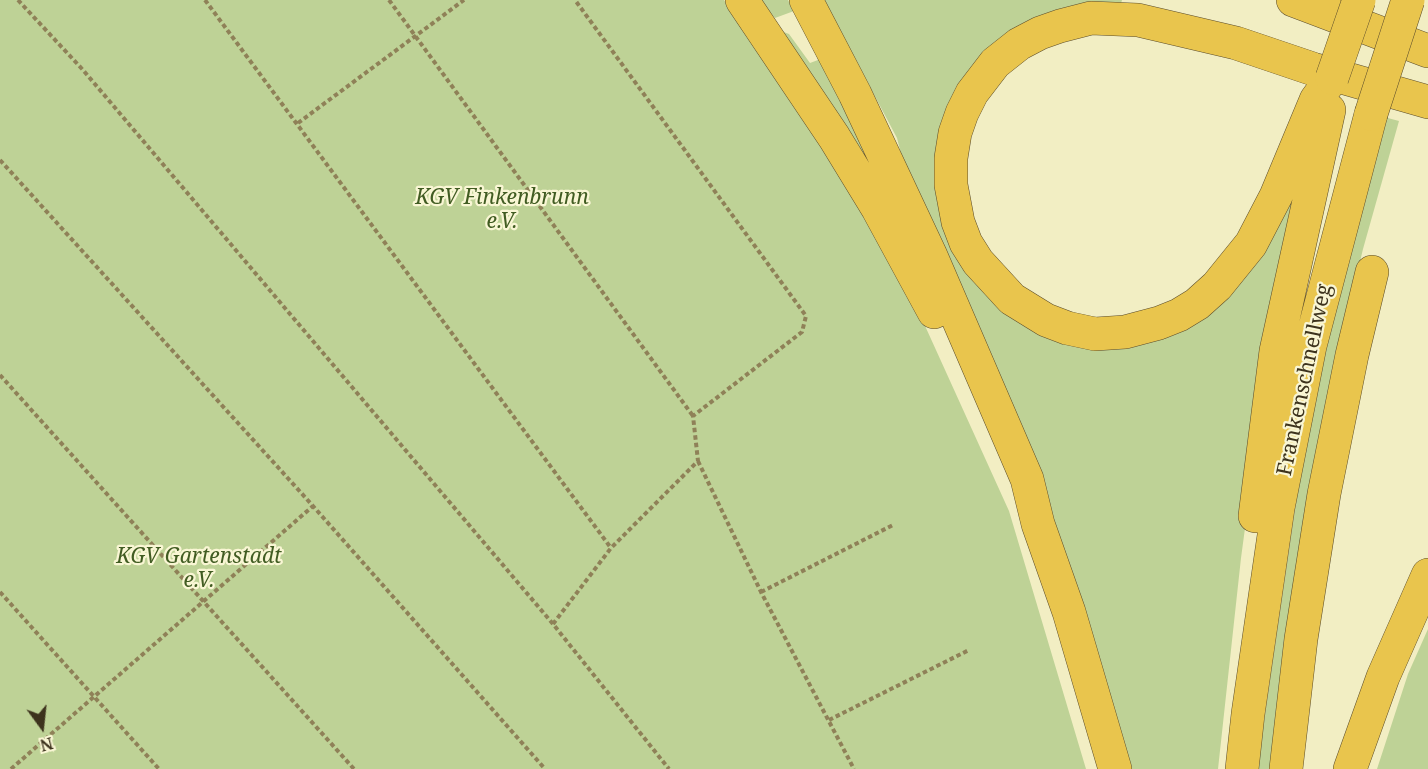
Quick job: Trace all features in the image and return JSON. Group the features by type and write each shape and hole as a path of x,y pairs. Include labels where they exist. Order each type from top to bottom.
{"highway":[{"path":"742,0 834,137 878,209 931,306 979,404 1013,482 1038,524"},
{"path":"806,0 855,94 931,256 1027,478 1038,524 1082,653 1115,769"},
{"path":"1142,0 1192,20 1236,43"},
{"path":"1293,0 1428,51"},
{"path":"1359,0 1326,94 1260,228 1237,263 1197,304 1159,323 1125,332 1095,334 1067,328 1046,320 1012,299 978,262 966,243 958,222 951,185 951,158 955,133 962,113 982,78 995,63 1019,44 1040,33 1091,18 1138,20 1236,43 1313,69 1428,102"},
{"path":"1406,0 1428,8"},
{"name":"Frankenschnellweg","path":"1242,769 1245,734 1278,508 1308,358 1341,223 1406,0"},
{"path":"1245,734 1242,613 1276,351 1326,94"},
{"name":"Frankenschnellweg","path":"1286,769 1301,639 1324,494 1352,355 1372,272"},
{"path":"1350,769 1392,654 1428,575"}],"path":[{"path":"18,0 91,79 553,624 669,769"},
{"path":"206,0 611,548"},
{"path":"389,0 693,416 698,461 761,592 854,769"},
{"path":"298,123 464,0"},
{"path":"575,0 806,316 802,332 693,416"},
{"path":"0,160 313,506 545,769"},
{"path":"0,375 354,769"},
{"path":"553,624 611,548 698,461"},
{"path":"12,769 313,506"},
{"path":"761,592 893,525"},
{"path":"0,592 159,769"},
{"path":"829,720 969,650"}],"green space":[{"path":"0,0 724,0 750,35 892,253 1009,511 1086,769 0,769"},
{"path":"760,0 788,0 794,11 775,18"},
{"path":"824,0 1122,0 1120,7 1088,8 955,108 981,281 1138,340 1284,201 1296,202 1266,372 1241,558 1218,769 1128,769 910,189 897,138"},
{"path":"773,28 789,34 810,63 818,60 810,38 924,258"},
{"path":"1384,117 1399,121 1363,249 1342,337 1272,769 1257,769 1309,413"},
{"path":"1428,629 1428,769 1377,769 1408,674"}],"park label":[{"name":"KGV Finkenbrunn e.V.","path":"502,210"},
{"name":"KGV Gartenstadt e.V.","path":"199,569"}]}
